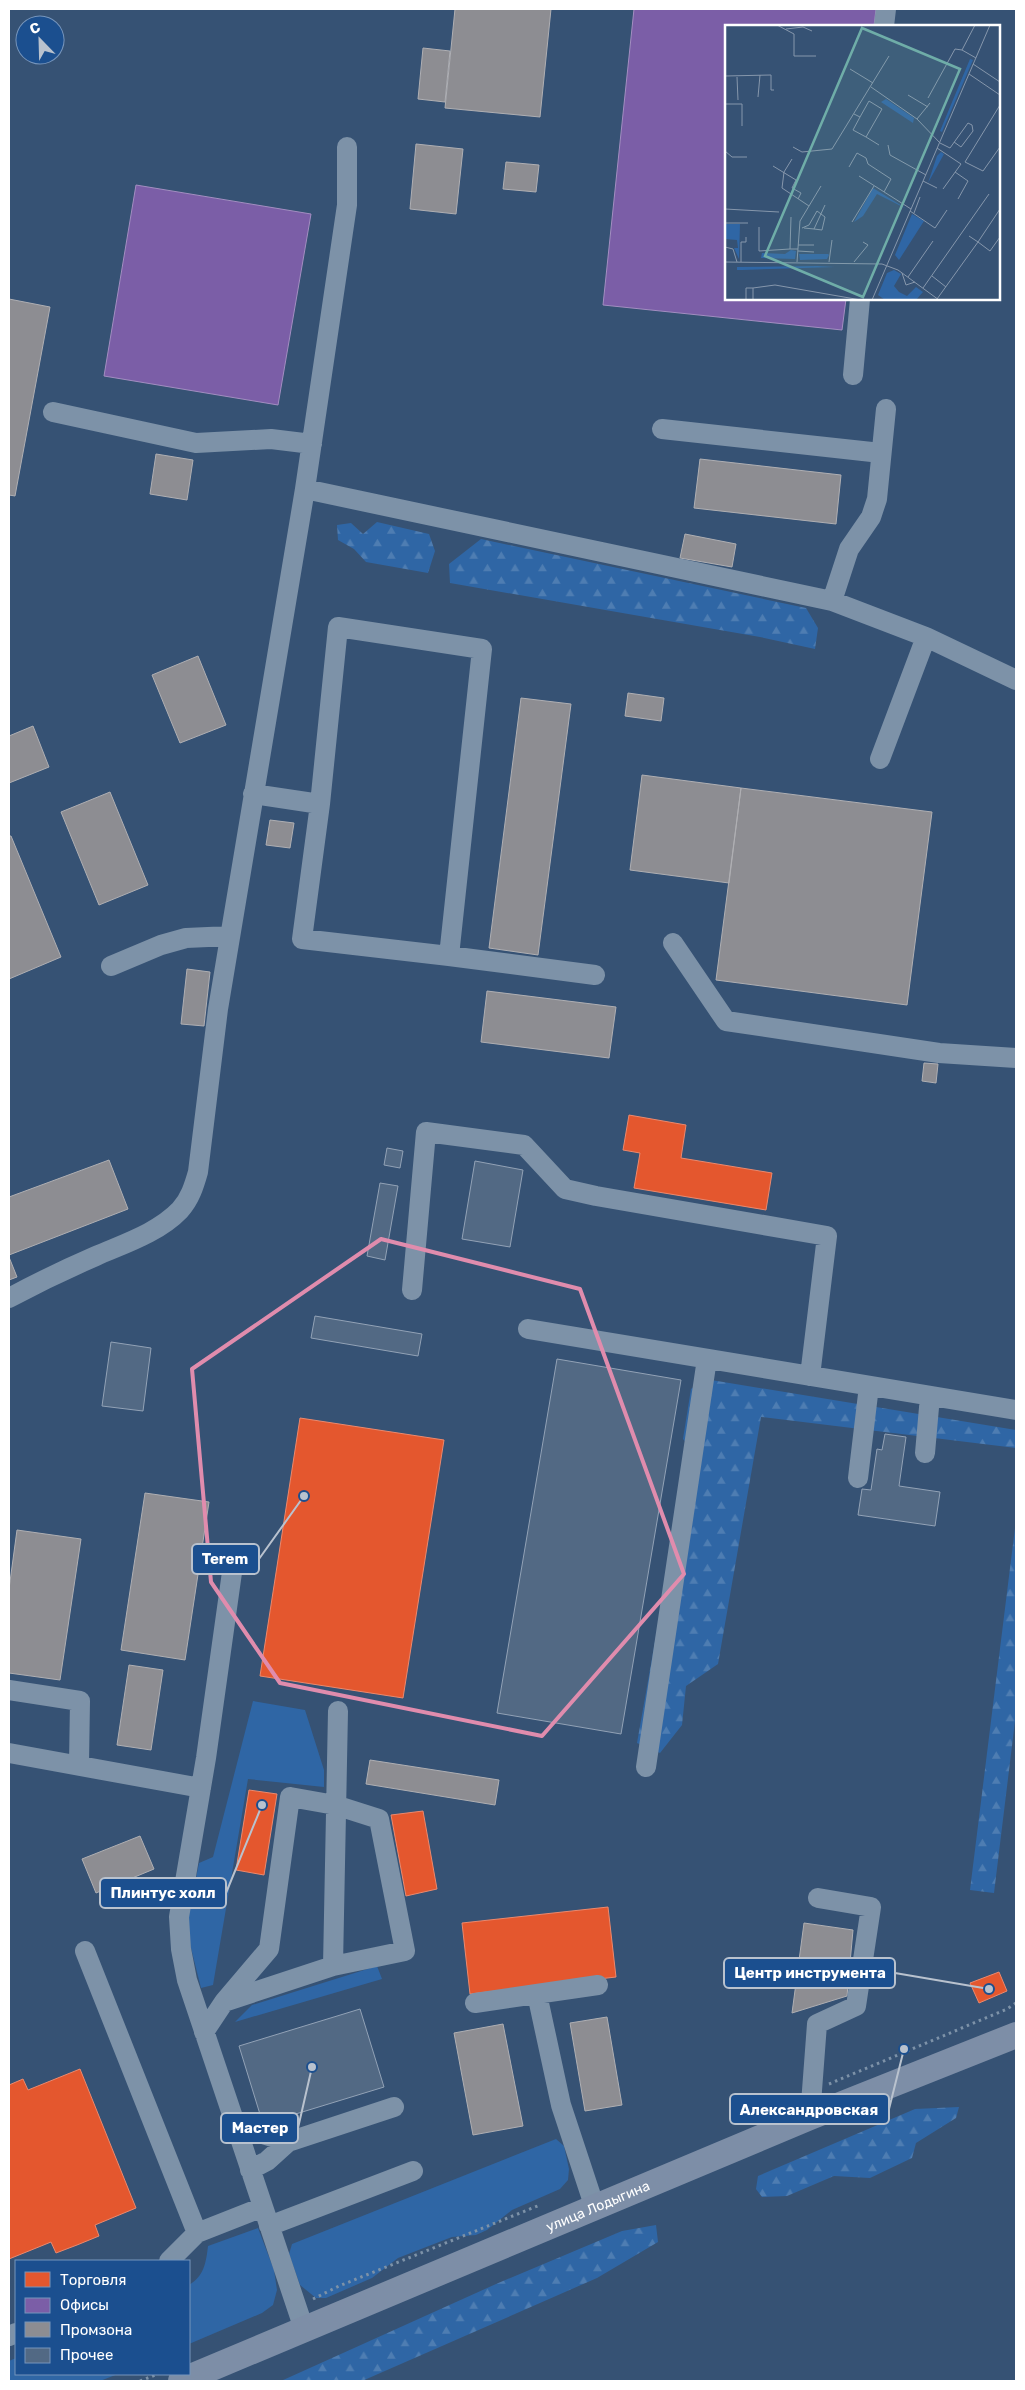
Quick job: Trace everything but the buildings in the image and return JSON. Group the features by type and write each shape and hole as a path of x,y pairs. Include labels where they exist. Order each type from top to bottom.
{"main road":[{"name":"улица Лодыгина","path":"181,2381 810,2117 1016,2035"}],"lane":[{"path":"884,25 886,9"},
{"path":"9,1298 55,1274 147,1233 180,1210 192,1192 198,1172 218,1008 305,489 347,205 347,147"},
{"path":"853,375 860,300"},
{"path":"832,601 849,549 871,516 877,499 886,409"},
{"path":"54,412 196,443 271,439 312,444"},
{"path":"662,429 881,453"},
{"path":"305,489 832,601 926,637 1016,680"},
{"path":"449,956 482,649 338,626 320,804 302,939 595,975"},
{"path":"880,758 926,637"},
{"path":"253,794 320,804"},
{"path":"111,966 161,945 186,938 230,936"},
{"path":"673,943 726,1021 939,1053 1016,1058"},
{"path":"412,1290 426,1132 524,1145 565,1189 605,1198 827,1236 810,1376"},
{"path":"528,1329 1016,1410"},
{"path":"646,1767 707,1359"},
{"path":"858,1478 869,1386"},
{"path":"925,1453 930,1396"},
{"path":"234,1558 201,1788 179,1917 181,1949 187,1980 304,2329"},
{"path":"9,1690 80,1701 79,1764"},
{"path":"333,1966 338,1711"},
{"path":"9,1753 79,1764 201,1788"},
{"path":"204,2032 224,2002 269,1949 290,1797 335,1805 379,1820 405,1951 333,1966 224,2002"},
{"path":"810,2117 817,2024 856,2006 871,1907 818,1898"},
{"path":"85,1951 197,2233"},
{"path":"474,2003 598,1984"},
{"path":"537,1994 561,2105 594,2208"},
{"path":"250,2170 267,2161 288,2142 394,2107"},
{"path":"239,2135 256,2132 288,2142"},
{"path":"269,2226 413,2171"},
{"path":"170,2260 197,2233 263,2207"}],"path":[{"path":"140,2381 155,2375"}],"highlighted area":[{"path":"381,1239 580,1289 684,1574 542,1736 280,1683 211,1582 192,1369"}],"green space":[{"path":"377,522 429,534 435,551 428,573 366,562 354,549 338,540 337,525 351,523 363,534"},
{"path":"481,539 806,608 818,628 815,649 760,637 450,583 449,564"},
{"path":"705,1379 1016,1430 1016,1448 761,1417 718,1664 686,1686 682,1725 660,1753 637,1743 668,1568 696,1453 683,1439 691,1389"},
{"path":"1016,1520 1016,1713 994,1893 970,1890"},
{"path":"253,1701 305,1710 324,1770 324,1787 248,1779 213,1985 201,1988 189,1940 188,1919 199,1863 213,1857"},
{"path":"377,1966 382,1979 235,2022 252,2005"},
{"path":"959,2107 956,2118 916,2143 912,2158 870,2178 834,2176 787,2196 762,2197 756,2189 758,2176 915,2109"},
{"path":"556,2139 564,2146 569,2169 568,2180 560,2189 512,2210 487,2230 476,2235 452,2237 398,2258 372,2278 326,2298 316,2298 300,2285 289,2254 292,2244"},
{"path":"656,2225 658,2242 597,2278 362,2381 281,2381 496,2284 622,2231"},
{"path":"258,2228 274,2270 277,2290 273,2305 262,2313 190,2344 190,2284 201,2273 208,2246"},
{"path":"15,2358 15,2375 115,2375 100,2381 9,2381 9,2361"}],"place":[{"name":"Terem","path":"304,1496"},
{"name":"Плинтус холл","path":"262,1805"},
{"name":"Центр инструмента","path":"989,1989"},
{"name":"Александровская","path":"904,2049"},
{"name":"Мастер","path":"312,2067"}]}
